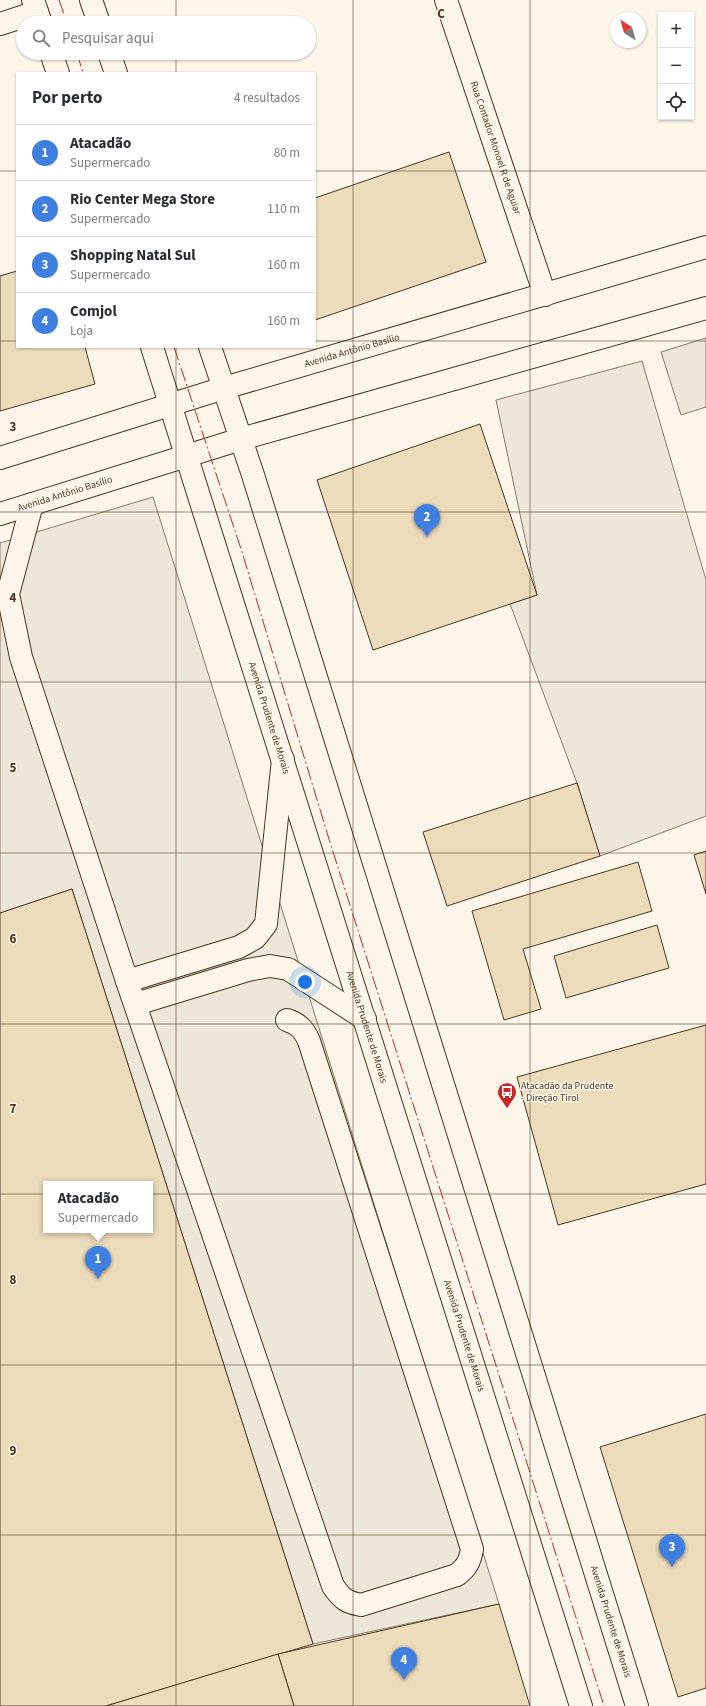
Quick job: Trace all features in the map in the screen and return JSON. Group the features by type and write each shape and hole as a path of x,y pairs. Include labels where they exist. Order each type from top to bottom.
{"main road":[{"path":"91,0 97,16"},
{"name":"Rua Contador Monoel R de Aguiar","path":"446,0 545,295"},
{"path":"25,16 37,12"},
{"path":"0,24 16,19"},
{"path":"53,60 58,72"},
{"path":"111,60 116,72"},
{"name":"Avenida Antônio Basílio","path":"0,458 224,388 706,247"},
{"name":"Avenida Antônio Basílio","path":"0,514 241,439 706,308"},
{"name":"Avenida Prudente de Morais","path":"152,348 581,1706"},
{"name":"Avenida Prudente de Morais","path":"210,348 258,490 637,1706"},
{"path":"32,504 4,590 21,657 127,981 333,1586 340,1597 350,1603 361,1606 457,1575 466,1568 471,1560 472,1548 309,1041 305,1031 297,1023 287,1020"},
{"path":"127,981 239,947 255,938 266,924 283,759"},
{"path":"136,1004 248,970 270,966 288,970 365,1019"}],"shaded area":[{"path":"706,338 706,407 681,415 661,352"},
{"path":"642,361 706,580 706,816 600,856 577,783 510,604 537,595 496,400"},
{"path":"153,497 499,1604 313,1644 72,889 0,913 0,543"}],"building":[{"path":"449,152 486,262 316,320 316,198"},
{"path":"16,271 16,348 85,348 95,384 0,411 0,276"},
{"path":"480,424 537,595 373,650 317,480"},
{"path":"577,783 600,856 447,906 423,832"},
{"path":"706,851 706,894 694,855"},
{"path":"638,862 652,911 523,949 541,1009 504,1020 472,911"},
{"path":"72,889 313,1644 106,1706 0,1706 0,913"},
{"path":"657,925 669,968 566,998 554,956"},
{"path":"706,1025 706,1184 558,1225 517,1077"},
{"path":"706,1414 706,1688 678,1697 600,1447"},
{"path":"499,1604 530,1706 294,1706 278,1654"},
{"path":"278,1654 294,1706 106,1706"}],"power":[{"path":"59,0 65,16"},
{"path":"79,60 83,72"},
{"path":"174,348 242,552 328,836 604,1706"}],"place":[{"name":"Rio Center Mega Store","path":"427,537"},
{"name":"Atacadão da Prudente - Direção Tirol","path":"507,1109"},
{"name":"Atacadão","path":"98,1279"},
{"name":"Shopping Natal Sul","path":"672,1567"},
{"name":"Comjol","path":"404,1680"}]}
